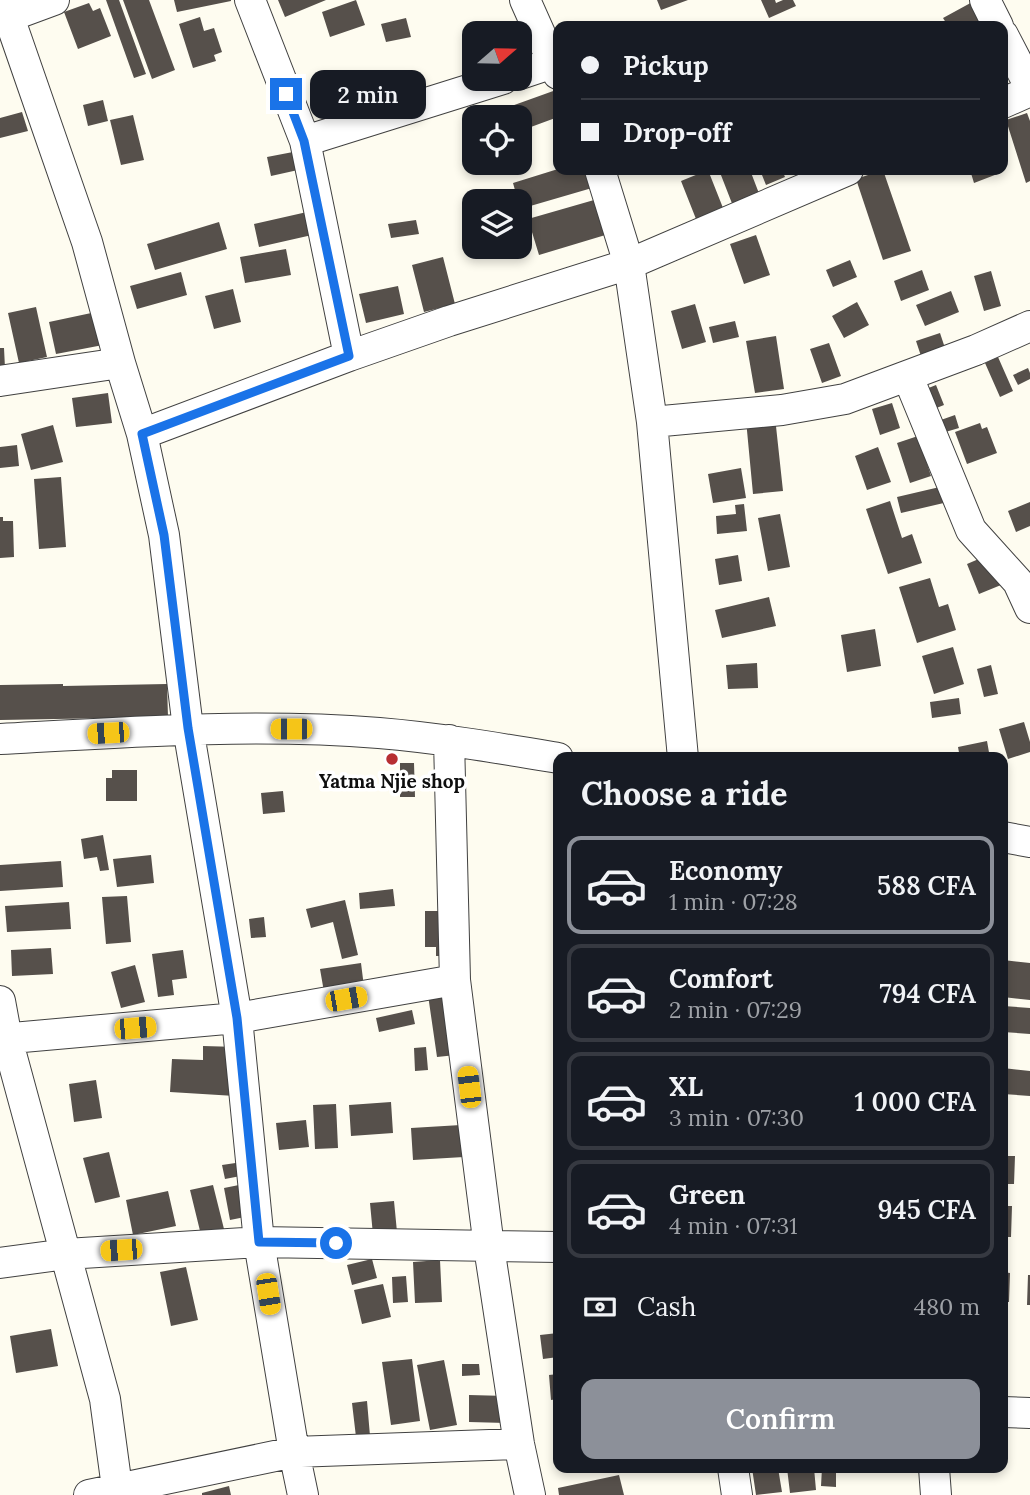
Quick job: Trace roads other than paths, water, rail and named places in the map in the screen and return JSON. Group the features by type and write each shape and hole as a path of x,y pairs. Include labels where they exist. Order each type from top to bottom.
{"street":[{"path":"54,0 6,20 87,242 142,434 164,535 188,728 237,1018 259,1242 303,1495"},
{"path":"250,0 304,141 349,356"},
{"path":"525,0 553,62"},
{"path":"985,0 996,21"},
{"path":"1008,45 1030,89 1008,100"},
{"path":"532,72 553,69"},
{"path":"304,141 464,91"},
{"path":"602,175 629,264 652,422 682,752"},
{"path":"142,434 449,321 629,264 836,175"},
{"path":"652,422 782,410 845,399 908,377 1030,326"},
{"path":"0,381 120,363"},
{"path":"908,377 971,530 1018,582 1030,608"},
{"path":"0,739 188,728 291,729 449,740 553,757"},
{"path":"449,740 455,980 489,1247 519,1444 530,1495"},
{"path":"1008,838 1030,842"},
{"path":"4,1039 237,1018 455,980"},
{"path":"0,1001 4,1039 105,1399 108,1493 294,1452 519,1444"},
{"path":"0,1263 66,1254 259,1242 553,1247"},
{"path":"1008,1412 1030,1413"},
{"path":"734,1473 737,1495"},
{"path":"934,1473 936,1495"}],"place":[{"name":"Yatma Njie shop","path":"392,759"}]}
